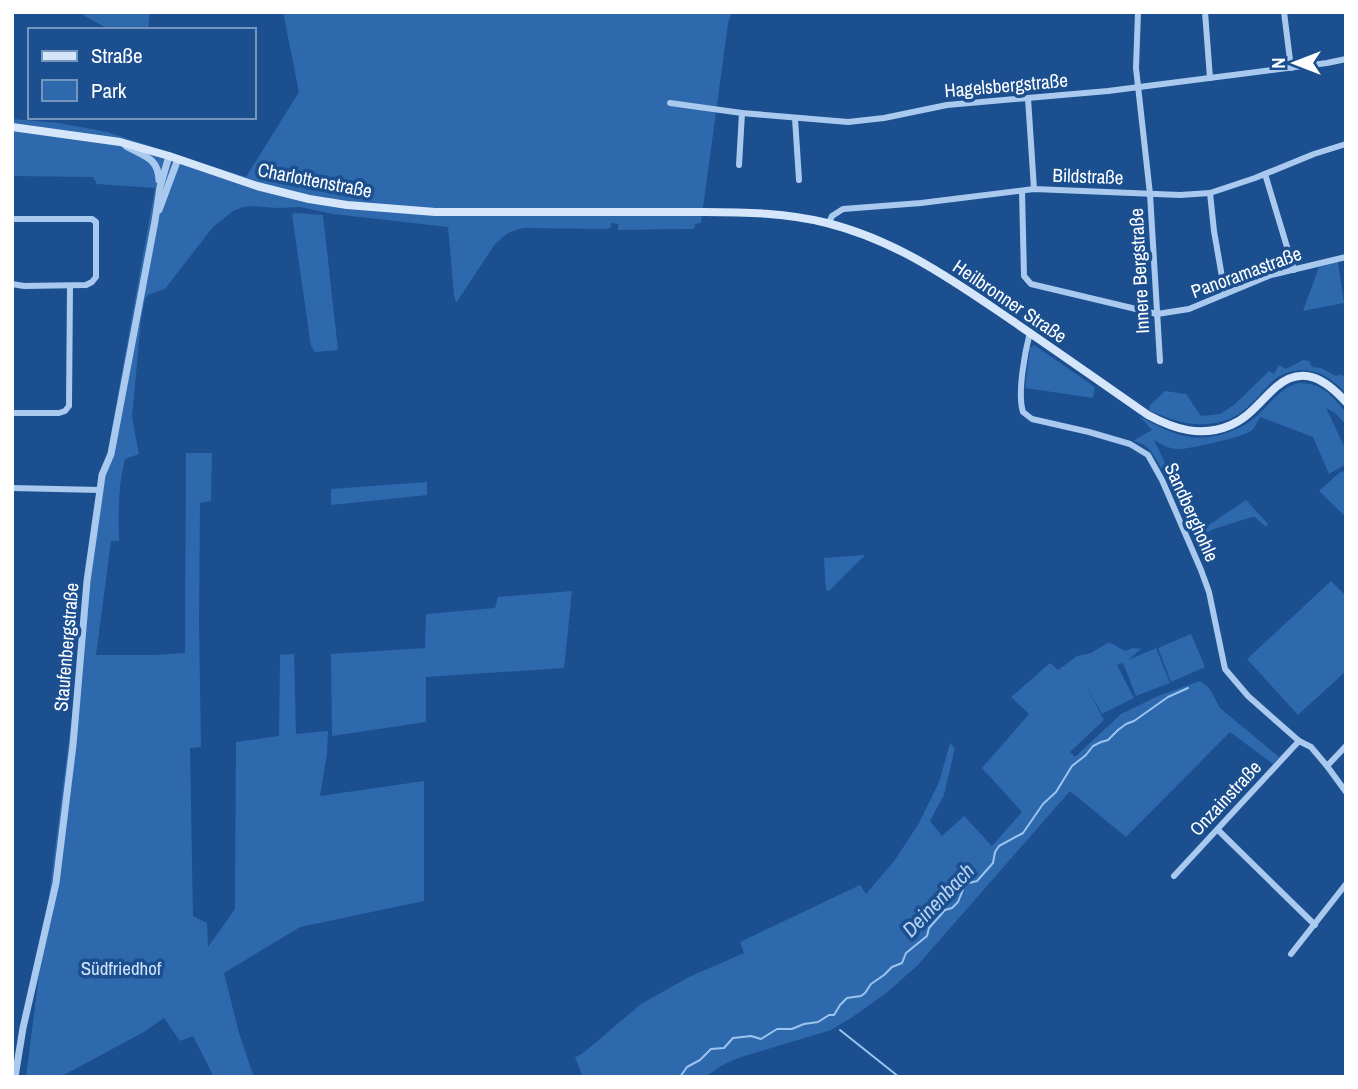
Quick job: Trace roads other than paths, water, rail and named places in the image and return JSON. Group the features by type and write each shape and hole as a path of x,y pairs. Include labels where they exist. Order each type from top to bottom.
{"main road":[{"name":"Charlottenstraße","path":"12,127 120,142 257,186 347,205 435,212 620,211"},
{"name":"Heilbronner Straße","path":"620,211 789,215 864,234 910,255 950,278 1148,415 1168,426 1202,432 1232,425 1248,415 1274,388 1286,380 1301,376 1321,379 1346,401"}],"street":[{"name":"Innere Bergstraße","path":"1138,12 1136,68 1150,194 1160,361"},
{"path":"1205,12 1210,78"},
{"path":"1284,12 1291,68"},
{"name":"Hagelsbergstraße","path":"670,103 742,113 848,122 884,118 947,105 1108,91 1346,59"},
{"path":"1028,98 1034,189"},
{"path":"739,165 742,113"},
{"path":"796,118 799,180"},
{"path":"120,142 154,162 160,187"},
{"name":"Bildstraße","path":"829,223 832,216 843,209 921,203 1034,189 1180,195 1210,193 1346,144"},
{"name":"Staufenbergstraße","path":"15,1077 23,1028 56,883 73,745 87,581 102,475 111,454 160,187 169,156"},
{"name":"Staufenbergstraße","path":"155,220 178,159"},
{"path":"1265,174 1294,270"},
{"path":"1022,191 1024,276 1031,284 1157,314"},
{"path":"1210,193 1225,294"},
{"path":"12,219 88,219 96,222 95,280 86,285 70,286 12,284"},
{"name":"Panoramastraße","path":"1157,314 1189,309 1271,275 1346,257"},
{"path":"12,413 59,414 69,406 70,286"},
{"name":"Sandberghohle","path":"1030,332 1021,398 1023,412 1032,419 1130,444 1148,455 1167,491 1201,570 1225,669 1248,696 1299,741"},
{"path":"12,488 100,489"},
{"path":"1299,741 1311,747 1346,792"},
{"name":"Onzainstraße","path":"1174,876 1299,741"},
{"path":"1327,766 1346,746"},
{"path":"1217,830 1315,925"},
{"path":"1292,954 1346,884"}],"waterway":[{"name":"Deinenbach","path":"680,1077 687,1067 700,1060 711,1049 724,1048 733,1038 751,1036 761,1039 777,1029 792,1029 818,1022 834,1015 847,998 865,993 871,984 892,967 902,963 906,953 927,936 929,928 945,910 958,902 964,887 977,881 993,863 999,846 1023,833 1043,804 1056,792 1072,766 1093,746 1108,740 1126,724 1168,697 1188,688"},
{"path":"840,1030 899,1077"}],"park label":[{"name":"Südfriedhof","path":"121,968"}]}
